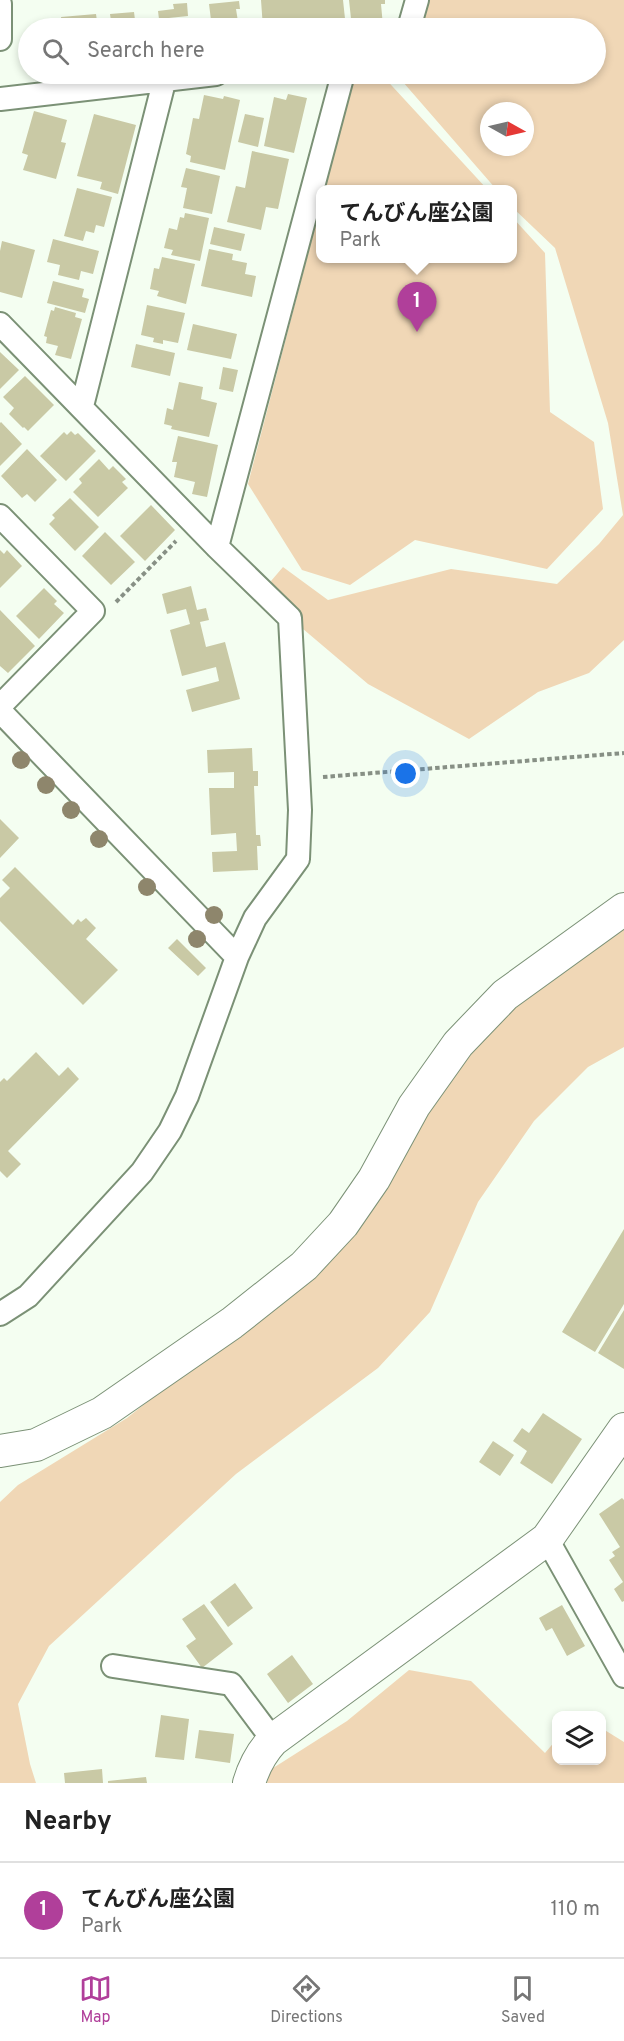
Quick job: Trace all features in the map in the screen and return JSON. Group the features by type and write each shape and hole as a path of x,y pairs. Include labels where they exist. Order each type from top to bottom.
{"street":[{"path":"412,18 417,0"},
{"path":"0,4 0,39"},
{"path":"0,99 118,84"},
{"path":"82,406 163,84"},
{"path":"217,547 339,84"},
{"path":"0,324 217,547 290,618 300,810 298,859 255,918 237,957 186,1096 170,1131 142,1172 28,1296 0,1314"},
{"path":"0,516 93,611 0,706"},
{"path":"0,711 237,957"},
{"path":"0,1451 36,1445 102,1413 232,1323 304,1266 343,1224 374,1179 414,1107 458,1044 505,995 624,909"},
{"path":"249,1783 255,1765 264,1749 273,1740 547,1539 624,1429"},
{"path":"547,1539 624,1676"},
{"path":"113,1666 231,1684 273,1740"}],"path":[{"path":"93,611 112,605 194,522"},
{"path":"298,779 624,753"}],"shaded area":[{"path":"424,0 624,0 624,640 589,673 538,692 469,739 368,684 296,623 271,581 283,567 328,600 451,569 557,584 599,544 623,515 608,423 555,248 517,212 517,185 493,185 405,84 606,84 606,18 413,18"},
{"path":"352,84 390,84 483,185 326,185"},
{"path":"517,222 545,253 550,412 594,442 603,509 547,569 415,540 350,585 302,570 248,484 316,223 316,263 517,263"},
{"path":"624,918 624,1047 588,1067 534,1121 478,1202 430,1312 378,1368 236,1474 49,1646 18,1704 36,1783 0,1783 0,1502 18,1485 127,1418 311,1271 433,1075 536,978"},
{"path":"409,1670 471,1681 545,1753 552,1745 552,1765 606,1765 606,1731 624,1742 624,1783 267,1783 270,1770 347,1721"}],"building":[{"path":"261,0 343,0 345,18 262,18"},
{"path":"349,0 385,0 385,4 381,4 382,18 351,18"},
{"path":"239,1 240,9 236,9 237,18 211,18 209,4"},
{"path":"187,3 188,16 159,18 158,11 174,9 173,4"},
{"path":"134,12 135,18 111,18 110,14"},
{"path":"96,14 97,18 61,18"},
{"path":"288,94 307,98 294,153 264,146 274,97 286,100"},
{"path":"204,95 240,100 225,170 190,162 191,156 186,154 193,118 199,119"},
{"path":"34,111 67,120 61,142 66,143 56,179 23,170 28,155 22,153"},
{"path":"94,114 136,125 118,194 100,189 102,182 77,176"},
{"path":"245,114 264,118 258,147 238,142"},
{"path":"252,151 289,159 278,209 266,207 261,230 227,222 236,186 245,188"},
{"path":"186,168 220,176 212,214 183,208 187,188 181,187"},
{"path":"77,188 112,197 104,227 96,225 94,233 86,231 83,241 64,236"},
{"path":"185,213 209,218 200,261 171,255 173,250 164,248 169,228 177,230 180,217 184,218"},
{"path":"214,227 245,234 241,251 210,244"},
{"path":"53,239 99,251 93,274 81,271 79,280 58,275 60,265 47,262"},
{"path":"2,241 35,250 22,298 0,292"},
{"path":"209,249 233,254 232,260 247,263 245,274 256,276 252,297 201,286"},
{"path":"162,257 195,264 186,304 157,296 159,291 150,289 154,268 159,269"},
{"path":"53,281 84,289 82,297 89,299 85,313 47,303"},
{"path":"147,305 185,313 178,343 163,340 163,344 153,342 154,338 141,335"},
{"path":"55,307 76,313 75,317 82,319 71,359 55,355 58,346 46,343 47,337 44,336 51,310 54,311"},
{"path":"193,324 237,334 231,359 187,350"},
{"path":"136,344 175,353 170,376 131,367"},
{"path":"0,352 19,370 0,389"},
{"path":"223,367 238,370 233,392 219,389"},
{"path":"25,376 54,405 28,431 9,414 14,408 3,397"},
{"path":"179,382 203,387 201,399 217,403 209,437 171,429 172,426 164,424 167,408 173,410"},
{"path":"0,423 22,444 0,466"},
{"path":"71,431 75,435 78,433 96,451 66,481 40,456 64,432 67,435"},
{"path":"178,436 218,445 207,497 192,494 195,482 174,477 177,462 172,462"},
{"path":"27,449 57,480 35,502 27,494 22,498 1,476"},
{"path":"99,459 109,470 113,466 126,479 122,482 128,488 98,517 73,492 82,483 79,479"},
{"path":"70,498 99,527 75,551 49,524 55,518 52,515"},
{"path":"151,505 175,530 145,561 120,536"},
{"path":"105,532 135,562 111,585 82,556"},
{"path":"0,550 4,554 7,550 22,566 0,588"},
{"path":"191,586 197,610 206,608 209,620 200,622 206,647 225,642 240,699 192,712 186,690 219,681 216,667 182,676 170,630 190,624 186,609 167,614 162,594"},
{"path":"44,588 57,601 54,604 64,613 39,639 16,616"},
{"path":"0,610 35,646 8,673 0,666"},
{"path":"252,748 253,771 258,771 258,786 254,786 256,835 260,835 261,846 257,846 258,870 213,872 212,852 237,851 236,833 211,835 209,788 234,788 234,772 208,773 207,750"},
{"path":"0,819 19,838 0,858"},
{"path":"15,867 73,925 78,919 81,922 86,918 96,928 86,939 118,970 83,1005 0,921 0,898 10,888 2,880"},
{"path":"177,939 206,968 198,976 168,948"},
{"path":"36,1052 59,1076 68,1067 79,1079 8,1151 21,1164 7,1178 0,1171 0,1082 4,1078 7,1081"},
{"path":"624,1229 624,1304 595,1352 562,1332"},
{"path":"624,1310 624,1369 598,1353"},
{"path":"543,1413 582,1439 552,1484 520,1463 527,1451 513,1441 522,1428 529,1433"},
{"path":"493,1441 514,1455 500,1476 479,1462"},
{"path":"622,1498 624,1500 624,1601 622,1602 614,1589 623,1582 609,1560 615,1556 612,1552 620,1547 599,1514"},
{"path":"235,1583 253,1608 228,1627 210,1602"},
{"path":"204,1604 233,1644 202,1668 186,1646 196,1639 182,1619"},
{"path":"562,1605 585,1646 567,1656 552,1628 546,1631 539,1618"},
{"path":"292,1655 313,1684 288,1703 267,1674"},
{"path":"161,1715 189,1719 184,1760 155,1757"},
{"path":"199,1730 234,1734 230,1763 195,1758"},
{"path":"102,1769 103,1783 65,1783 64,1773"},
{"path":"146,1777 147,1783 108,1783 108,1781"}],"place":[{"name":"てんびん座公園","path":"417,332"}]}
